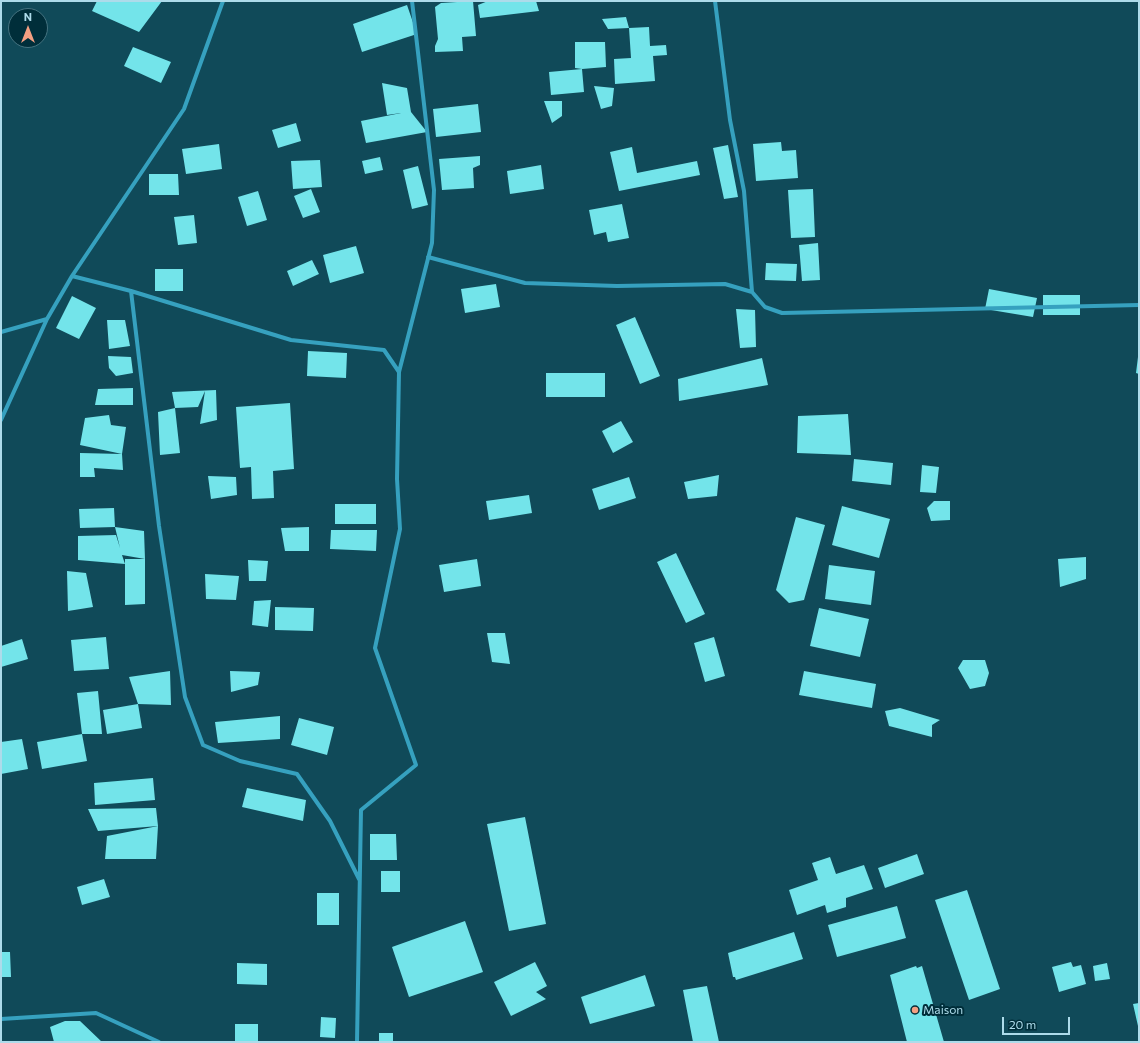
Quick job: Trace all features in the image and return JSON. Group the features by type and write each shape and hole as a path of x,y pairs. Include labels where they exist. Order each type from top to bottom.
{"street":[{"path":"1,420 47,319 72,276 184,109 222,1"},
{"path":"357,1042 362,810 416,765 375,648 400,529 397,479 399,372 432,242 434,190 412,1"},
{"path":"715,1 730,120 744,191 752,292"},
{"path":"428,257 525,282 617,286 725,284 752,292 766,307 782,314 1017,306 1139,305"},
{"path":"72,276 131,291 291,340 384,350 399,372"},
{"path":"131,291 159,526 185,697 203,745 240,761 297,774 330,821 360,881"},
{"path":"1,332 47,319"},
{"path":"1,1019 96,1014 159,1042"}],"building":[{"path":"97,1 162,1 139,32 92,11"},
{"path":"473,1 476,36 462,37 463,51 435,52 435,46 438,39 435,7 441,3"},
{"path":"488,1 536,1 539,11 480,18 478,5"},
{"path":"407,5 417,34 362,52 353,24"},
{"path":"626,17 629,28 608,29 602,19"},
{"path":"649,27 650,46 666,45 667,55 653,56 655,81 615,84 614,59 631,58 629,28"},
{"path":"575,42 605,42 606,67 582,69 575,68"},
{"path":"133,47 171,62 161,83 124,66"},
{"path":"582,69 584,92 551,95 549,72"},
{"path":"382,83 407,88 411,112 427,132 366,143 361,121 401,113 387,115"},
{"path":"594,86 614,88 612,106 601,109"},
{"path":"544,101 562,101 562,116 552,123"},
{"path":"478,104 481,132 436,137 433,109"},
{"path":"296,123 301,141 278,148 272,130"},
{"path":"781,142 782,151 796,150 798,178 756,181 753,144"},
{"path":"219,144 222,169 186,174 182,149"},
{"path":"728,145 738,197 724,199 713,148"},
{"path":"632,147 637,173 697,161 700,175 619,191 610,152"},
{"path":"480,156 480,165 473,168 474,188 442,190 439,159"},
{"path":"380,157 383,170 365,174 362,161"},
{"path":"320,160 322,187 293,189 291,161"},
{"path":"541,165 544,189 510,194 507,171"},
{"path":"418,166 428,205 412,209 403,170"},
{"path":"149,174 178,174 179,195 149,195"},
{"path":"311,189 320,212 303,218 294,196"},
{"path":"813,189 815,237 791,238 788,190"},
{"path":"258,191 267,220 247,226 238,197"},
{"path":"622,204 629,238 608,242 606,232 594,235 589,210"},
{"path":"194,215 197,243 178,245 174,217"},
{"path":"818,243 820,280 802,281 799,245"},
{"path":"356,246 364,273 330,283 323,255"},
{"path":"312,260 319,274 293,286 287,271"},
{"path":"766,263 797,264 796,281 765,280"},
{"path":"155,269 183,269 183,291 155,291"},
{"path":"496,284 500,307 465,313 461,289"},
{"path":"989,289 1037,298 1033,317 985,309"},
{"path":"1043,295 1080,295 1080,315 1043,315"},
{"path":"72,296 96,308 79,339 56,328"},
{"path":"736,309 755,310 756,347 740,348"},
{"path":"635,317 660,376 640,384 616,325"},
{"path":"107,320 125,320 130,346 109,349"},
{"path":"308,351 347,353 346,378 307,376"},
{"path":"108,356 131,357 133,373 116,376 109,368"},
{"path":"1139,357 1139,374 1136,373"},
{"path":"762,358 768,385 679,401 678,379"},
{"path":"546,373 605,373 605,397 546,397"},
{"path":"133,388 133,405 95,405 98,389"},
{"path":"216,390 217,420 200,424 205,391 198,407 175,408 172,392"},
{"path":"290,403 294,469 273,471 274,498 252,499 251,467 240,468 236,407"},
{"path":"175,408 180,453 160,455 158,412"},
{"path":"848,414 851,455 797,453 798,416"},
{"path":"109,415 111,425 126,427 122,454 80,445 85,418"},
{"path":"621,421 633,442 613,453 602,431"},
{"path":"80,453 122,454 123,470 94,468 95,477 80,477"},
{"path":"854,459 893,463 891,485 852,481"},
{"path":"922,465 939,467 936,493 920,492"},
{"path":"719,475 717,496 688,499 684,482"},
{"path":"208,476 236,477 237,495 211,499"},
{"path":"629,477 636,498 599,510 592,489"},
{"path":"529,495 532,513 489,520 486,501"},
{"path":"934,501 950,501 950,520 931,521 927,508"},
{"path":"335,504 376,504 376,524 335,524"},
{"path":"842,506 890,519 879,558 832,545"},
{"path":"114,508 115,527 80,528 79,509"},
{"path":"796,517 825,525 804,600 789,603 776,590"},
{"path":"115,527 144,531 145,559 122,555 125,564 78,560 78,536 116,535 120,548"},
{"path":"309,527 309,551 285,551 281,528"},
{"path":"331,530 377,530 376,551 330,549"},
{"path":"676,553 705,614 686,623 657,562"},
{"path":"1086,557 1086,579 1060,587 1058,559"},
{"path":"125,559 145,559 145,604 125,605"},
{"path":"477,559 481,586 444,592 439,565"},
{"path":"248,560 268,561 266,581 249,581"},
{"path":"829,565 875,571 871,605 825,599"},
{"path":"67,571 86,573 93,607 68,611"},
{"path":"205,574 239,576 236,600 206,599"},
{"path":"271,600 268,627 252,625 254,601"},
{"path":"275,607 314,608 313,631 275,630"},
{"path":"819,608 869,619 860,657 810,646"},
{"path":"487,633 505,633 510,664 492,662"},
{"path":"106,637 109,669 74,671 71,640"},
{"path":"714,637 725,676 705,682 694,643"},
{"path":"22,639 28,659 1,667 1,646"},
{"path":"963,660 985,660 989,673 985,686 970,689 958,668"},
{"path":"170,671 171,705 138,704 129,677"},
{"path":"230,671 260,672 258,685 231,692"},
{"path":"804,671 876,684 872,708 799,695"},
{"path":"98,691 102,734 82,734 77,693"},
{"path":"138,704 142,728 107,734 103,710"},
{"path":"900,708 940,720 932,725 932,737 889,726 885,711"},
{"path":"280,716 280,739 218,743 215,722"},
{"path":"299,718 334,727 327,755 291,745"},
{"path":"82,734 87,761 42,769 37,742"},
{"path":"22,739 28,769 1,774 1,742"},
{"path":"153,778 155,800 95,805 94,783"},
{"path":"247,788 306,800 303,821 242,807"},
{"path":"156,808 158,826 98,831 88,809"},
{"path":"525,817 546,924 509,931 487,824"},
{"path":"158,826 156,859 105,859 107,836"},
{"path":"370,834 396,834 397,860 370,860"},
{"path":"917,854 924,874 885,888 878,868"},
{"path":"830,857 836,874 864,865 873,889 846,898 846,907 827,913 825,905 797,915 789,890 818,880 812,863"},
{"path":"381,871 400,871 400,892 381,892"},
{"path":"104,879 110,897 82,905 77,887"},
{"path":"967,890 1000,989 969,1000 935,900"},
{"path":"317,893 339,893 339,925 317,925"},
{"path":"897,906 906,938 837,957 828,925"},
{"path":"465,921 483,972 409,997 392,947"},
{"path":"794,932 803,959 736,980 735,977 733,977 728,953"},
{"path":"1,952 10,952 11,977 1,977"},
{"path":"535,962 547,986 536,992 546,999 511,1016 494,982"},
{"path":"1071,962 1073,967 1081,965 1086,984 1059,992 1052,967"},
{"path":"237,963 267,964 267,985 237,984"},
{"path":"1107,963 1110,979 1095,981 1093,966"},
{"name":"Maison","path":"916,966 917,968 922,966 944,1042 907,1042 890,975"},
{"path":"645,975 655,1006 590,1024 581,997"},
{"path":"707,986 719,1042 693,1042 683,990"},
{"path":"1139,1003 1139,1026 1138,1026 1133,1004"},
{"path":"321,1017 336,1018 335,1038 320,1037"},
{"path":"65,1021 80,1021 102,1042 54,1042 50,1027"},
{"path":"235,1024 258,1024 258,1042 235,1042"},
{"path":"379,1033 393,1033 393,1042 379,1042"}],"place":[{"name":"Maison","path":"915,1010"}]}
